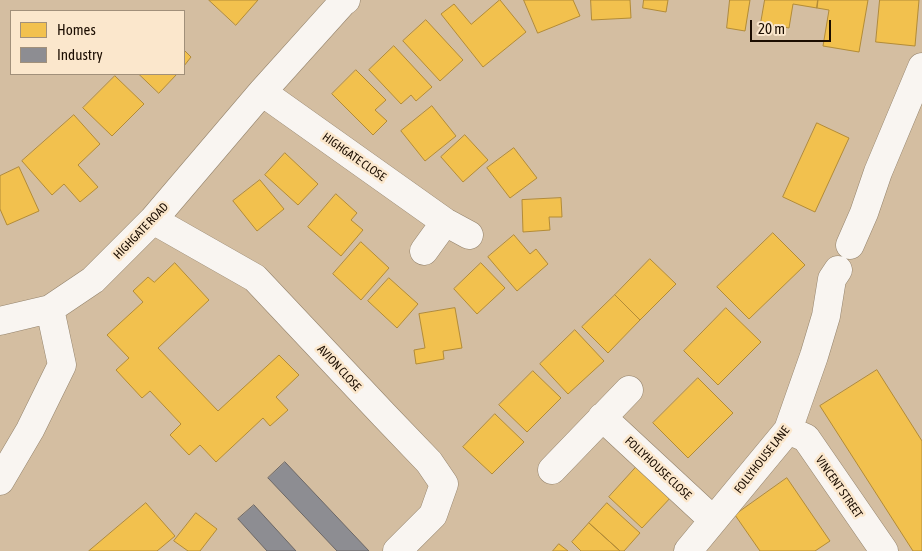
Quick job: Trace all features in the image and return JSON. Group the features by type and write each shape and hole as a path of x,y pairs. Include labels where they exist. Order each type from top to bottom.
{"street":[{"name":"HIGHGATE ROAD","path":"50,309 93,280 153,220 262,92 346,0"},
{"path":"850,245 922,67"},
{"name":"HIGHGATE CLOSE","path":"262,92 445,222 469,235"},
{"name":"AVION CLOSE","path":"153,220 255,278 429,462 444,484 433,516 397,551"},
{"path":"424,251 445,222"},
{"name":"FOLLYHOUSE LANE","path":"688,551 788,430 826,316 832,279 838,270"},
{"path":"0,321 50,309 62,365 30,430 0,481"},
{"path":"552,470 629,390"},
{"name":"FOLLYHOUSE CLOSE","path":"602,417 714,520"},
{"name":"VINCENT STREET","path":"788,430 806,438 884,551"}],"building: Homes":[{"path":"209,0 258,0 236,25"},
{"path":"500,0 526,32 483,67 441,14 454,4 471,24"},
{"path":"524,0 573,0 580,16 538,33"},
{"path":"591,0 630,0 631,18 592,20"},
{"path":"644,0 668,0 666,12 643,8"},
{"path":"730,0 750,0 745,31 727,28"},
{"path":"765,0 818,0 817,8 793,4 789,28 761,23"},
{"path":"818,0 868,0 859,52 823,46 829,10 817,8"},
{"path":"880,0 919,0 915,46 876,42"},
{"path":"426,20 463,60 440,81 403,41"},
{"path":"394,46 432,87 416,101 411,95 401,104 369,70"},
{"path":"185,51 191,57 185,65"},
{"path":"356,70 386,100 375,110 387,121 373,135 332,94"},
{"path":"140,75 176,75 159,93"},
{"path":"115,76 144,104 112,136 83,108"},
{"path":"432,106 456,136 425,161 401,131"},
{"path":"74,115 100,144 78,165 98,187 80,202 64,184 52,195 22,161"},
{"path":"817,123 849,138 815,212 783,197"},
{"path":"465,135 488,160 463,182 441,157"},
{"path":"514,148 537,178 510,198 487,168"},
{"path":"285,153 318,184 298,205 265,175"},
{"path":"19,167 39,211 7,225 0,209 0,176"},
{"path":"260,180 284,209 257,231 233,201"},
{"path":"336,194 357,213 351,220 363,230 341,256 308,227"},
{"path":"561,198 562,217 549,217 550,230 523,232 522,200"},
{"path":"773,233 805,265 749,319 717,287"},
{"path":"514,235 530,254 536,249 548,264 517,291 488,257"},
{"path":"361,242 389,268 361,300 333,274"},
{"path":"650,259 676,284 640,320 615,295"},
{"path":"175,263 209,300 158,348 218,411 279,355 299,375 276,397 288,410 270,426 263,418 216,462 200,445 189,455 170,435 181,424 150,391 142,398 116,370 129,358 107,335 143,302 133,291 148,277 154,282"},
{"path":"481,263 505,288 477,314 454,289"},
{"path":"389,278 418,304 397,328 368,301"},
{"path":"615,295 640,320 608,353 582,327"},
{"path":"455,308 462,348 443,351 444,359 416,364 414,350 425,348 419,314"},
{"path":"726,308 761,342 718,385 684,351"},
{"path":"575,330 604,361 568,394 540,364"},
{"path":"877,370 922,441 922,551 913,551 820,406"},
{"path":"533,371 561,398 527,432 499,405"},
{"path":"698,378 733,413 688,458 653,423"},
{"path":"495,414 524,442 492,474 463,447"},
{"path":"639,464 673,495 642,528 609,497"},
{"path":"787,478 830,541 815,551 760,551 735,515"},
{"path":"146,503 175,536 157,551 89,551"},
{"path":"607,503 640,533 624,551 620,551 589,523"},
{"path":"196,513 217,529 200,551 188,551 174,541"},
{"path":"589,523 620,551 581,551 572,542"},
{"path":"559,544 568,551 553,551"}],"building: Industry":[{"path":"285,462 369,551 337,551 268,478"},
{"path":"254,505 296,551 267,551 238,519"}]}
